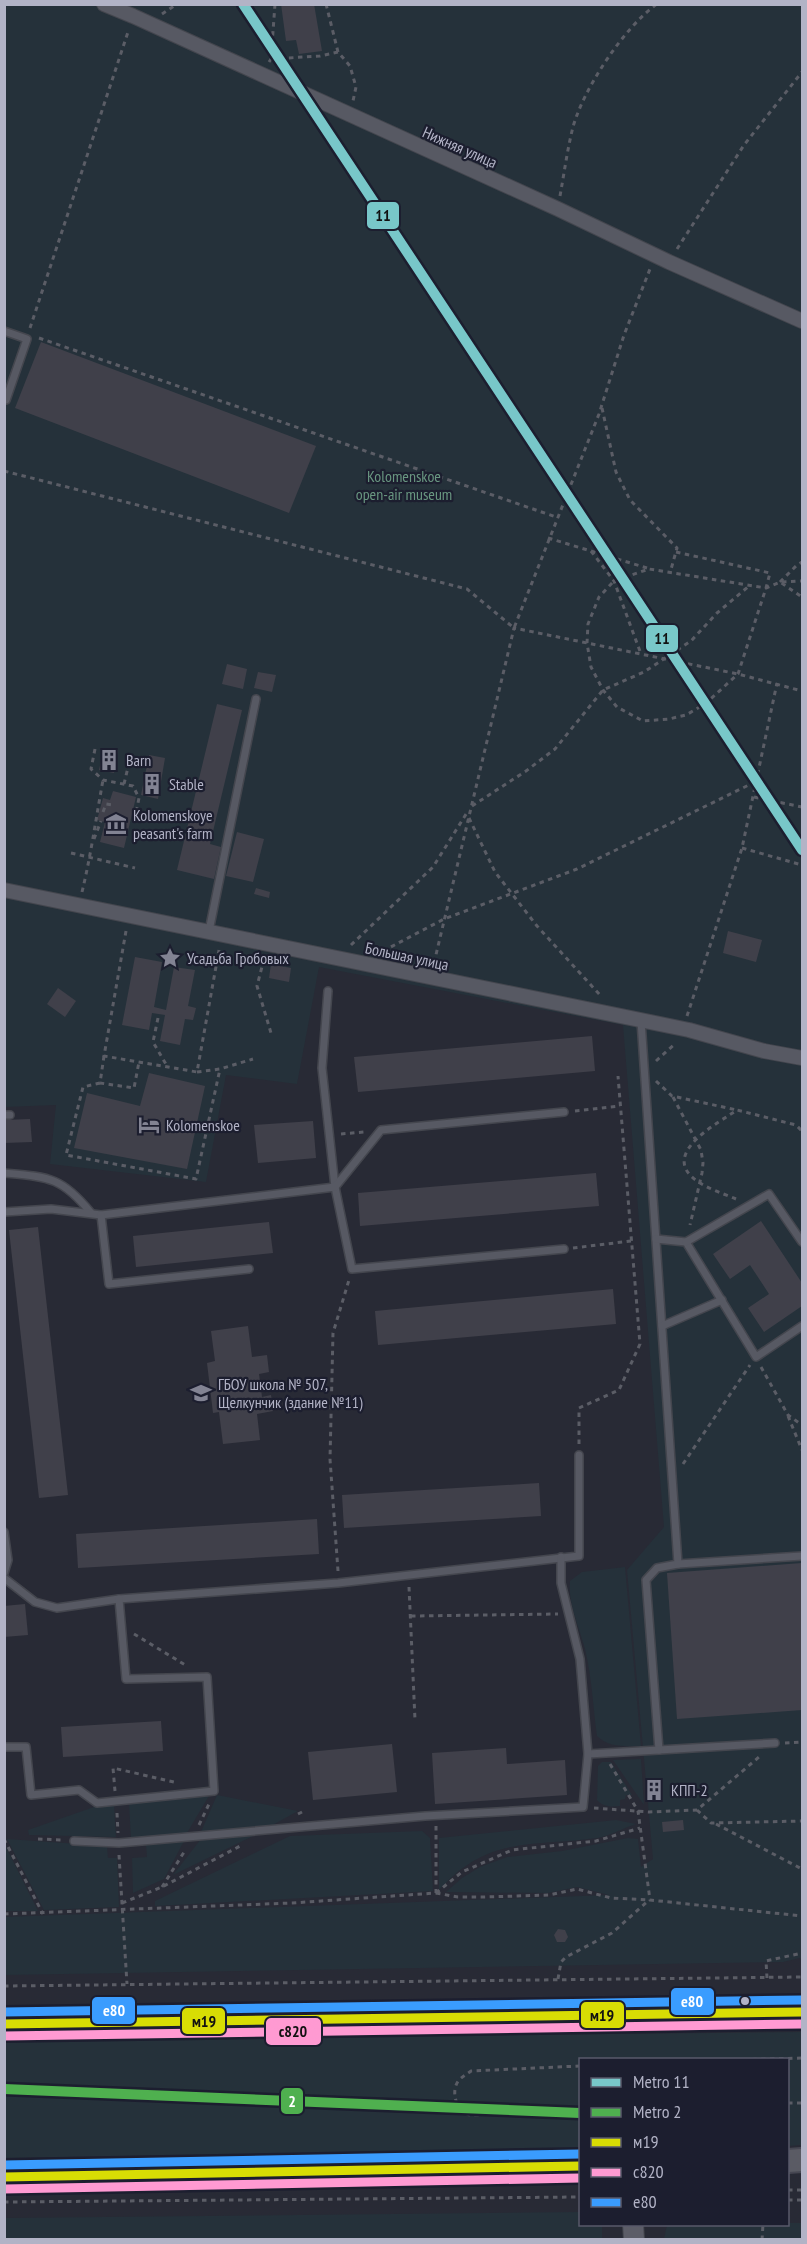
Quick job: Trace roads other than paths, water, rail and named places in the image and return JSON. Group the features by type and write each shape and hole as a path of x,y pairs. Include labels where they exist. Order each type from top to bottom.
{"main road":[{"path":"4,2024 802,2012"},
{"path":"4,2177 579,2166"}],"street":[{"name":"Нижняя улица","path":"104,4 802,321"},
{"name":"Большая улица","path":"4,890 686,1030 765,1051 802,1058"}],"lane":[{"path":"4,331 27,339 6,400"},
{"path":"215,932 256,699"},
{"path":"328,991 322,1068 335,1187 352,1269 564,1249"},
{"path":"641,1021 678,1564"},
{"path":"4,1212 51,1209 101,1215 335,1187 381,1130 564,1112"},
{"path":"4,1173 50,1178 75,1193 91,1214"},
{"path":"656,1239 686,1242 769,1194 802,1242"},
{"path":"101,1215 109,1284 249,1269"},
{"path":"686,1242 756,1357 802,1326"},
{"path":"662,1326 722,1300"},
{"path":"4,1578 35,1602 57,1608 119,1599 338,1582 579,1556 579,1455"},
{"path":"4,1532 8,1560 4,1573"},
{"path":"659,1750 646,1580 657,1568 678,1564 802,1556"},
{"path":"74,1841 119,1843 436,1816 583,1807 588,1754 580,1659 561,1583 561,1557"},
{"path":"4,1747 26,1747 31,1795 79,1790 97,1803 214,1791 207,1677 126,1679 119,1599"},
{"path":"588,1754 775,1743"}],"metro line":[{"name":"11","path":"243,4 802,850"},
{"name":"2","path":"4,2089 579,2113"}],"place":[{"name":"Barn","path":"109,760"},
{"name":"Stable","path":"152,784"},
{"name":"Kolomenskoye peasant's farm","path":"116,824"},
{"name":"Усадьба Гробовых","path":"170,958"},
{"name":"Kolomenskoe","path":"149,1125"},
{"name":"ГБОУ школа № 507, Щелкунчик (здание №11)","path":"201,1393"},
{"name":"КПП-2","path":"654,1790"}],"park label":[{"name":"Kolomenskoe open-air museum","path":"404,485"}]}
